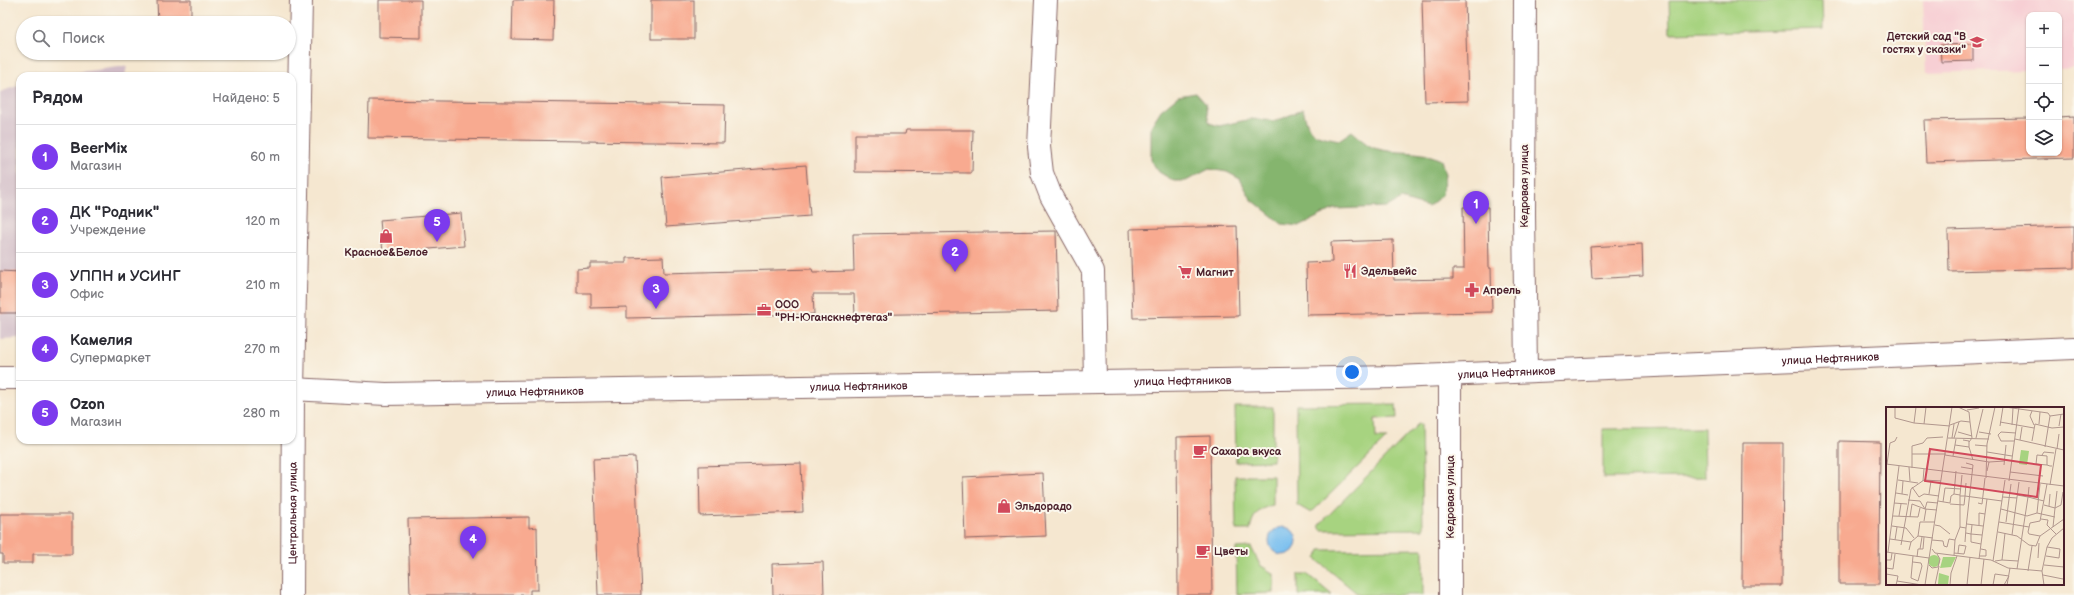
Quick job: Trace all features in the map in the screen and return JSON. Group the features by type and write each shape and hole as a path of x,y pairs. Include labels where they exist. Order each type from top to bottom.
{"street":[{"name":"Центральная улица","path":"296,216 301,0"},
{"path":"1046,0 1038,147 1042,173 1051,196 1094,271 1095,382"},
{"name":"Кедровая улица","path":"1525,0 1524,222 1526,371"},
{"name":"улица Нефтяников","path":"296,389 386,394 1450,375 2074,348"},
{"name":"Кедровая улица","path":"1450,375 1450,595"},
{"path":"0,378 16,378"},
{"name":"Центральная улица","path":"292,444 292,595"}],"shaded area":[{"name":"Детский сад \"В гостях у сказки\"","path":"1923,0 2074,0 2074,68 2062,69 2062,12 2026,12 2026,70 1926,73"},
{"path":"127,66 126,72 79,72"},
{"path":"16,86 16,338 0,339 0,92"}],"green space":[{"path":"1669,0 1822,0 1823,29 1670,33"},
{"path":"1196,93 1205,103 1209,123 1219,126 1251,119 1277,121 1303,109 1310,130 1323,137 1339,140 1352,131 1365,143 1374,148 1425,154 1441,160 1445,174 1442,195 1428,207 1401,199 1387,207 1334,209 1299,226 1282,224 1251,199 1240,179 1227,172 1209,169 1186,181 1174,181 1159,172 1151,161 1151,126 1161,110 1178,96"},
{"path":"1396,404 1397,418 1375,419 1376,438 1387,438 1311,513 1297,505 1296,405"},
{"path":"1235,407 1273,407 1273,461 1236,462"},
{"path":"1418,424 1421,424 1423,529 1321,530 1319,525"},
{"path":"1704,428 1705,477 1603,478 1603,429"},
{"path":"1235,476 1273,476 1273,505 1264,508 1257,513 1252,521 1250,530 1236,530"},
{"path":"1251,547 1260,565 1274,574 1274,593 1237,594 1236,548"},
{"path":"1423,549 1423,595 1359,595 1316,559 1320,550"},
{"path":"1298,574 1307,574 1332,595 1298,595"}],"water":[{"path":"1283,527 1293,531 1297,541 1293,551 1283,555 1273,551 1269,541 1273,531"}],"building":[{"path":"157,0 191,0 191,16 158,16"},
{"path":"379,0 421,0 421,38 379,37"},
{"path":"513,0 554,0 553,40 512,39"},
{"path":"651,0 694,0 694,39 651,39"},
{"path":"1422,0 1465,0 1468,101 1425,102"},
{"path":"1973,44 1973,61 1941,62 1940,45"},
{"path":"369,100 725,105 724,143 368,138"},
{"path":"2074,116 2074,158 1926,162 1924,120 2026,118 2026,156 2062,156 2062,117"},
{"path":"906,130 973,130 972,173 855,172 855,134 905,134"},
{"path":"806,165 810,216 666,227 662,177"},
{"name":"Эдельвейс","path":"1463,207 1488,207 1489,268 1491,268 1492,312 1307,315 1306,263 1332,262 1331,242 1393,240 1394,280 1453,279 1453,269 1464,269"},
{"path":"461,213 464,246 383,253 380,220"},
{"name":"Магнит","path":"1237,226 1239,316 1133,318 1130,229"},
{"path":"2074,226 2074,268 1949,271 1948,230"},
{"path":"1056,231 1058,311 855,315 854,294 813,294 814,314 627,318 627,307 591,308 591,293 577,293 577,269 590,268 590,263 626,263 626,258 663,257 664,273 812,269 813,272 854,271 853,234"},
{"path":"1642,244 1643,276 1592,279 1590,247"},
{"path":"0,271 16,272 16,313 0,313"},
{"path":"1210,436 1212,595 1178,595 1177,437"},
{"path":"1839,441 1880,442 1879,584 1839,584"},
{"path":"1743,443 1783,443 1782,586 1742,586"},
{"path":"635,457 641,595 598,595 593,459"},
{"path":"801,463 803,512 700,516 699,466"},
{"name":"Эльдорадо","path":"1043,473 1046,536 965,539 963,477"},
{"path":"0,514 72,514 72,554 33,554 33,563 3,563 3,554 0,554"},
{"path":"529,517 529,528 537,527 538,590 530,590 530,595 410,595 408,519"},
{"path":"823,562 824,595 773,595 772,564"}],"place":[{"name":"Детский сад \"В гостях у сказки\"","path":"1977,42"},
{"name":"BeerMix","path":"1476,224"},
{"name":"Красное&Белое","path":"386,236"},
{"name":"Ozon","path":"437,242"},
{"name":"Эдельвейс","path":"1350,271"},
{"name":"ДК \"Родник\"","path":"955,272"},
{"name":"Магнит","path":"1185,272"},
{"name":"Апрель","path":"1472,290"},
{"name":"УППН и УСИНГ","path":"656,309"},
{"name":"ООО \"РН-Юганскнефтегаз\"","path":"764,310"},
{"name":"Сахара вкуса","path":"1200,451"},
{"name":"Эльдорадо","path":"1004,506"},
{"name":"Цветы","path":"1203,551"},
{"name":"Камелия","path":"473,559"}]}
